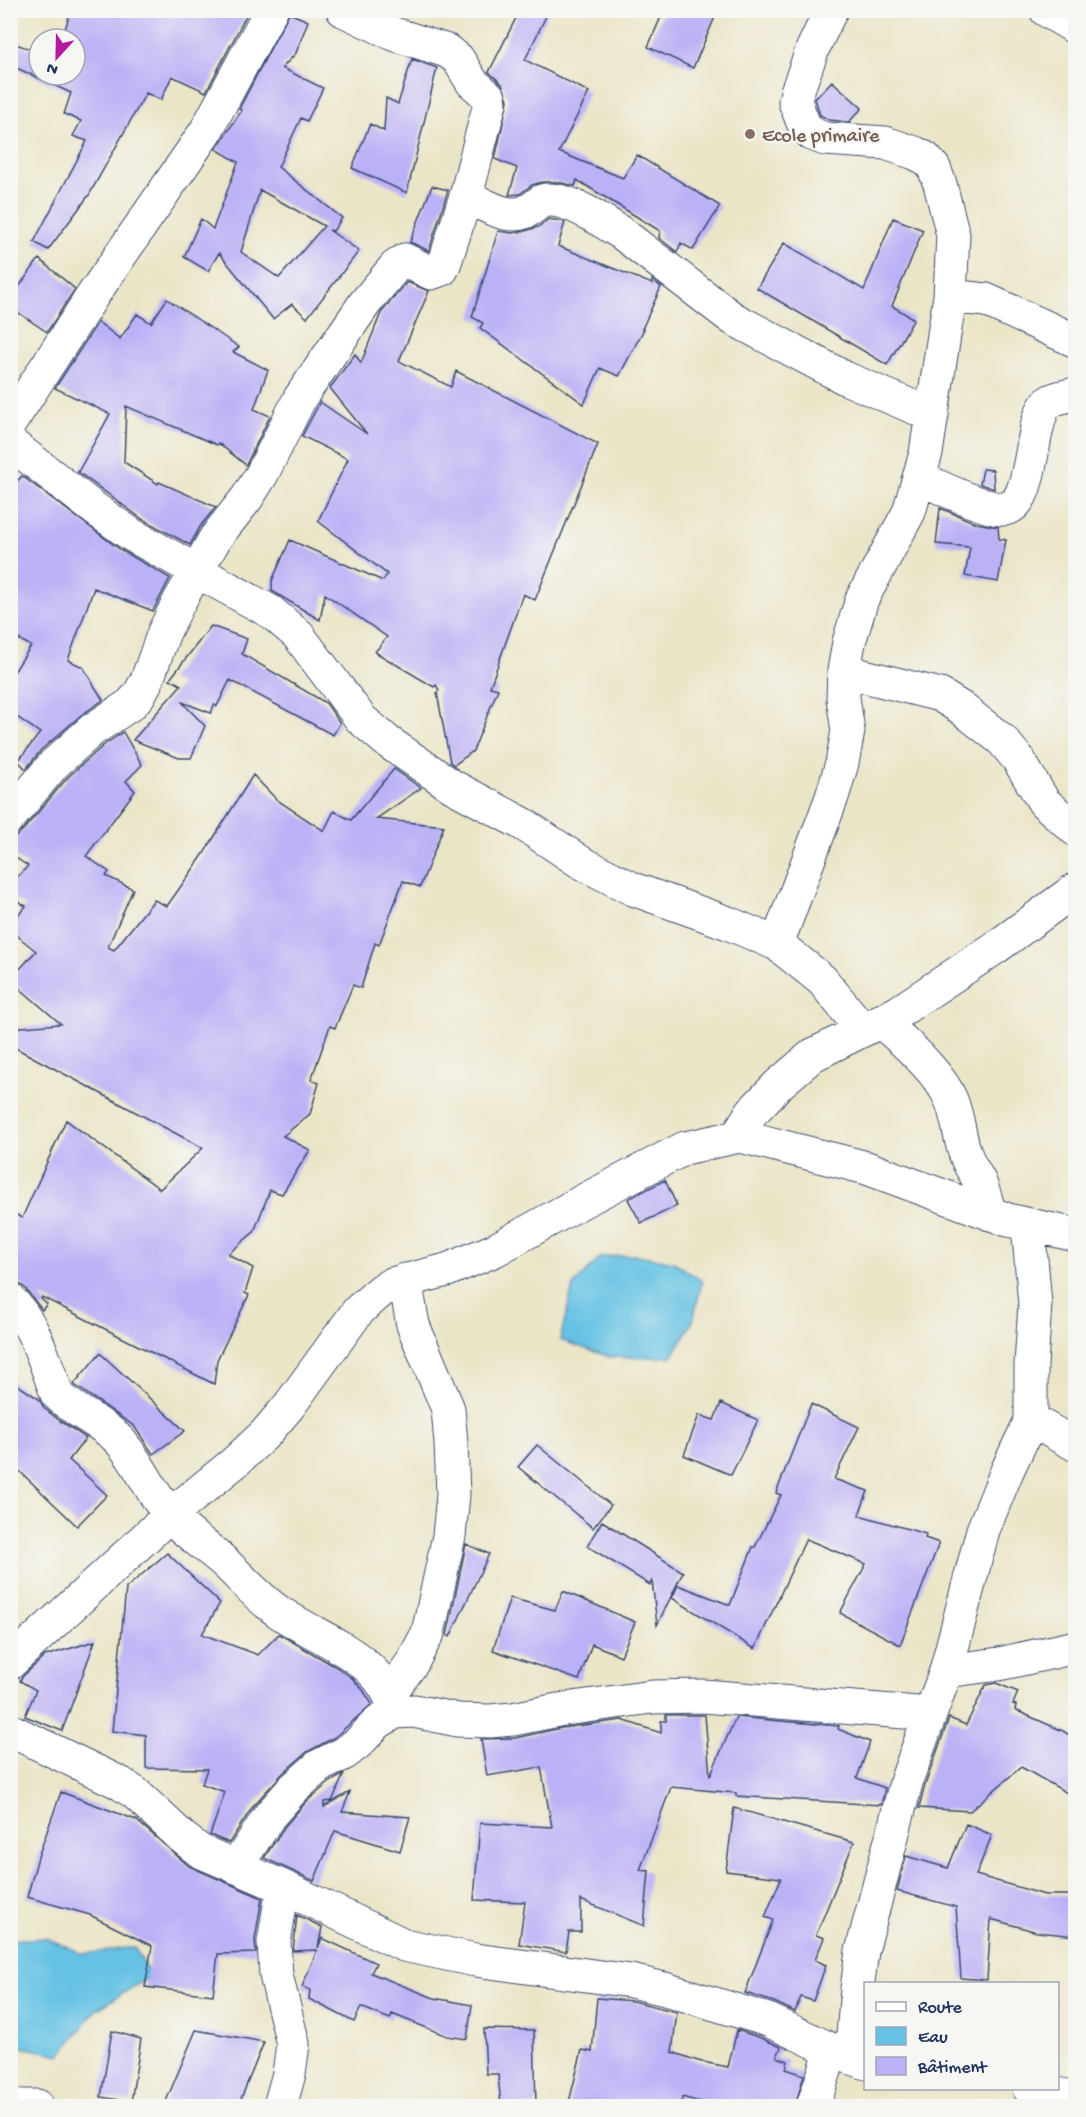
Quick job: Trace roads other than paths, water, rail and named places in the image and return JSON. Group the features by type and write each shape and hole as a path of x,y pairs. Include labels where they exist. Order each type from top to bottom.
{"street":[{"path":"10,423 93,295 206,131 271,10"},
{"path":"10,817 58,759 139,695 147,680 164,632 196,571 216,537 247,498 262,474 300,398 375,289 395,267 405,260 431,273 442,268 466,196 490,103 489,97 477,88 458,59 447,51 394,34 343,10"},
{"path":"777,944 832,797 842,763 848,730 843,698 844,670 849,642 862,599 874,573 904,522 919,478 932,415 950,296 953,235 934,168 925,158 885,143 825,139 812,134 801,118 795,102 797,92 813,48 831,10"},
{"path":"1046,10 1076,28"},
{"path":"466,196 503,213 516,215 530,211 539,202 547,200 572,206 624,235 732,318 844,378 932,415"},
{"path":"950,296 986,300 1076,341"},
{"path":"919,478 981,503 1002,509 1010,506 1024,492 1032,447 1046,405 1056,398 1076,394"},
{"path":"10,443 132,535 271,612 284,622 298,635 361,719 388,742 452,786 523,824 582,863 633,889 728,923 777,944 822,980 871,1025 910,1047 950,1097 957,1116 962,1144 990,1214"},
{"path":"844,670 940,695 961,708 1002,740 1018,759 1044,802 1076,830"},
{"path":"740,1136 752,1112 813,1055 897,1013 995,948 1076,888"},
{"path":"10,1663 170,1515 234,1463 276,1422 358,1311 382,1290 405,1280 447,1270 495,1250 686,1148 740,1136 867,1168 990,1214 1076,1235"},
{"path":"813,2106 850,2057 862,1951 907,1779 946,1671 983,1530 1031,1420 1031,1365 1035,1304 1028,1225"},
{"path":"236,1868 270,1815 294,1788 319,1766 345,1753 377,1723 392,1703 428,1633 449,1536 453,1495 451,1443 448,1409 413,1325 405,1280"},
{"path":"10,1300 17,1306 31,1328 57,1394 117,1438 133,1458 170,1515 222,1560 268,1605 330,1641 362,1663 380,1679 392,1703 414,1711 458,1720 490,1721 652,1697 703,1696 930,1714"},
{"path":"1031,1420 1076,1445"},
{"path":"946,1671 999,1664 1076,1647"},
{"path":"10,1730 120,1783 135,1793 191,1844 236,1868 283,1887 404,1945 475,1960 631,1981 665,1989 768,2020 850,2057"},
{"path":"280,2106 289,2074 293,2044 276,1975 274,1942 283,1887"},
{"path":"1038,2090 1076,2098"},
{"path":"18,2106 37,2106"}],"water":[{"path":"637,1255 674,1262 702,1281 693,1321 672,1357 610,1357 560,1340 573,1286 601,1257"},
{"path":"46,1938 84,1954 134,1947 151,1976 96,2010 60,2055 17,2046 11,2038 10,1940"}],"place":[{"name":"Ecole primaire","path":"750,134"}]}
